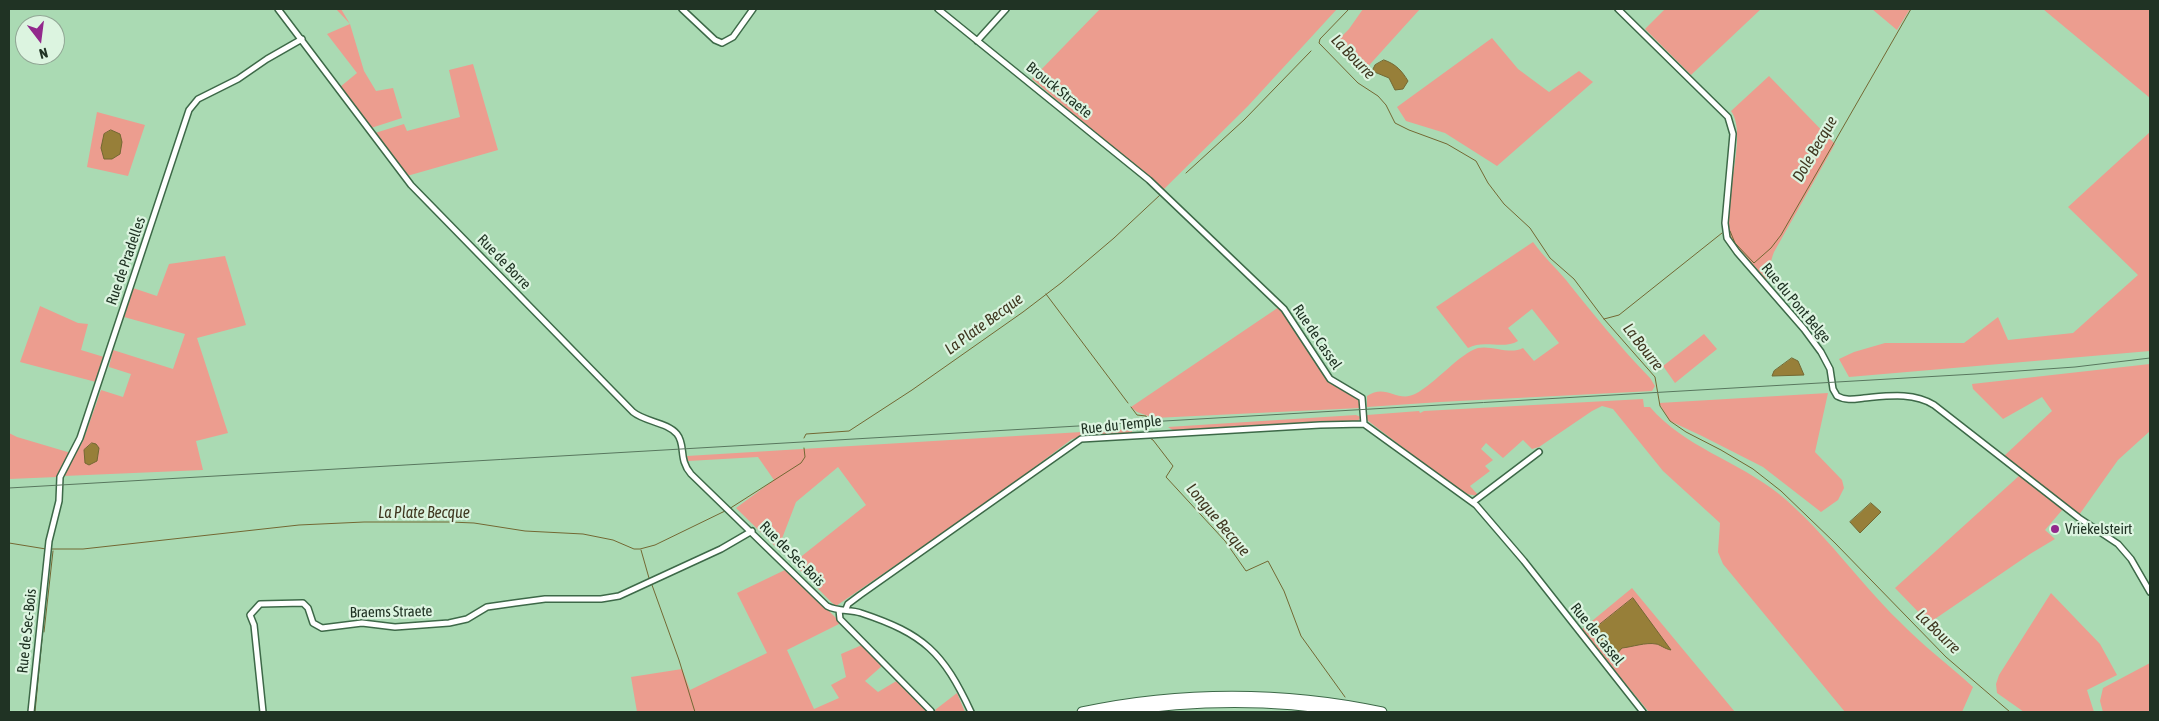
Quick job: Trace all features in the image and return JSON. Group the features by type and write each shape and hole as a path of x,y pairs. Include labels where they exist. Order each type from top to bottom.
{"highway":[{"path":"1082,712 1170,699 1238,696 1305,700 1382,712"},
{"path":"1116,712 1160,706 1228,703 1287,705 1348,712"}],"street":[{"name":"Rue de Borre","path":"278,9 411,185 633,412 641,418 664,426 676,433 680,439 682,460 687,469 729,509"},
{"path":"682,9 715,40 723,43 733,36 753,9"},
{"name":"Brouck Straete","path":"938,9 1162,193"},
{"path":"977,40 1006,9"},
{"name":"Rue du Pont Belge","path":"1618,9 1730,120 1733,134 1725,226 1726,235 1737,252 1804,329 1821,352 1830,369 1836,395 1848,400 1913,396 1934,405 2079,518 2121,547 2134,562 2150,592"},
{"name":"Rue de Pradelles","path":"48,550 59,498 61,472 80,438 190,107 201,98 238,79 264,60 302,39"},
{"name":"Rue de Cassel","path":"1162,193 1284,309 1330,379 1361,397 1364,404 1364,424 1474,502 1520,556 1643,712"},
{"name":"Rue du Temple","path":"846,610 848,604 860,594 1079,440 1093,437 1320,424 1364,424"},
{"path":"1474,502 1539,452"},
{"name":"Rue de Sec-Bois","path":"729,509 826,605 839,610 840,619 931,712"},
{"name":"Braems Straete","path":"263,712 254,625 250,615 260,604 303,603 308,608 312,623 322,628 362,622 395,627 458,622 493,606 542,599 619,596 721,549 752,531"},
{"name":"Rue de Sec-Bois","path":"31,712 48,550"},
{"path":"839,610 861,612 895,625 926,644 947,666 971,712"}],"shaded area":[{"path":"336,9 341,9 350,24"},
{"path":"1100,9 1337,9 1248,106 1163,190 1032,79"},
{"path":"1363,9 1420,9 1363,72 1336,42 1349,29"},
{"path":"1665,9 1761,9 1691,75 1645,29"},
{"path":"1872,9 1910,9 1897,30"},
{"path":"2043,9 2150,9 2150,98"},
{"path":"350,24 364,71 376,91 393,88 402,118 371,128 340,87 357,73 327,34"},
{"path":"1492,38 1518,69 1549,92 1579,71 1593,82 1497,166 1445,133 1406,121 1397,107"},
{"path":"1384,60 1395,66 1406,77 1408,81 1403,89 1395,90 1389,78 1372,71 1375,65"},
{"path":"473,64 498,150 407,176 375,133 404,124 407,131 460,117 449,70"},
{"path":"1769,76 1835,144 1774,252 1765,282 1732,242 1727,229 1727,216 1737,135 1736,121 1731,111"},
{"path":"97,112 145,125 128,176 87,167"},
{"path":"111,130 120,134 122,142 120,154 112,159 104,159 101,148 104,134"},
{"path":"2150,132 2150,351 1849,377 1839,359 1854,352 1885,343 1964,343 1998,317 2008,340 2073,333 2138,275 2068,207"},
{"path":"1533,242 1617,342 1650,378 1655,386 1652,391 1367,407 1367,396 1380,391 1403,396 1415,394 1463,356 1478,348 1512,351 1523,348 1534,361 1559,343 1532,309 1508,328 1518,341 1506,345 1480,344 1468,348 1436,307"},
{"path":"225,256 246,325 197,338 228,433 196,441 203,470 64,476 66,469 83,441 101,390 123,397 131,374 109,367 113,350 173,369 185,334 124,317 133,288 157,296 169,264"},
{"path":"40,306 78,323 88,324 81,350 104,357 96,382 20,362"},
{"path":"1279,307 1331,382 1358,400 1361,404 1360,408 1154,418 1137,412 1131,407"},
{"path":"1704,334 1717,349 1675,383 1663,366"},
{"path":"1792,358 1798,361 1804,375 1772,376 1774,371"},
{"path":"2150,364 2150,431 2118,460 2079,515 2004,456 2052,411 2042,397 2003,419 1973,389 1972,384"},
{"path":"1828,393 1815,452 1842,480 1844,488 1838,500 1821,512 1763,467 1670,421 1659,403"},
{"path":"1643,399 1644,407 1650,407 1679,433 1763,482 1795,508 1884,606 1973,687 1962,712 1845,712 1723,564 1718,552 1720,523 1663,471 1613,409 1602,406 1592,411 1539,447 1532,449 1523,440 1503,458 1486,443 1481,449 1493,460 1485,466 1490,471 1470,486 1479,496 1466,494 1453,486 1367,420 1367,415 1419,411 1420,413 1424,411"},
{"path":"1356,415 1361,417 1357,422 1174,431 1168,427"},
{"path":"1131,429 1133,434 1088,436 1072,439 995,497 836,606 793,563 866,505 838,467 796,502 778,549 736,508 774,480 758,457 688,461 687,456"},
{"path":"9,433 71,453 61,467 57,477 9,479"},
{"path":"92,443 96,444 99,448 97,461 89,465 85,463 84,450"},
{"path":"2020,475 2063,509 2045,530 2055,539 1929,623 1895,588"},
{"path":"1871,503 1881,512 1860,533 1850,522"},
{"path":"787,569 841,623 787,650 814,709 839,698 831,685 846,677 841,654 862,645 883,665 865,681 878,692 898,680 928,712 637,712 631,677 682,669 690,690 767,653 737,593"},
{"path":"1632,588 1735,712 1649,712 1581,630"},
{"path":"2051,593 2100,644 2117,675 2087,690 2094,712 2024,712 1997,693 1996,684 1999,675"},
{"path":"1633,598 1671,650 1657,644 1648,644 1622,648 1615,656 1593,630"},
{"path":"2150,663 2150,712 2103,712 2100,701 2103,688"},
{"path":"957,693 965,712 936,712 935,710"}],"waterway":[{"name":"La Bourre","path":"1349,9 1320,39 1319,43 1358,83 1378,96 1386,105 1395,123 1447,144 1476,161 1488,183 1504,204 1530,228 1550,258 1574,279 1604,319 1655,377 1660,406 1670,421 1686,432 1753,469 1781,491 1835,543 1946,657 2010,712"},
{"name":"Dole Becque","path":"1730,231 1735,243 1754,263 1771,248 1781,235 1911,9"},
{"path":"1186,173 1244,120 1311,51"},
{"name":"La Plate Becque","path":"804,438 806,434 849,431 912,390 1061,283 1114,238 1160,195"},
{"name":"Dole Becque","path":"1604,319 1619,315 1722,233"},
{"name":"Longue Becque","path":"1046,294 1128,403"},
{"name":"Longue Becque","path":"1131,407 1137,415 1146,416 1147,418"},
{"name":"Longue Becque","path":"1148,437 1153,440 1173,466 1166,477 1225,541 1246,571 1268,561 1284,591 1301,636 1345,697"},
{"name":"La Plate Becque","path":"729,509 801,463 805,457 804,448"},
{"name":"La Plate Becque","path":"50,549 83,549 299,525 364,522 474,523 525,531 583,534 613,540 634,549 640,549 655,545 725,511"},
{"name":"La Plate Becque","path":"9,543 46,549"},
{"path":"641,550 649,578"},
{"path":"44,632 53,551"},
{"path":"652,585 679,660 695,712"},
{"path":"35,712 42,639"}],"railway":[{"path":"9,488 1975,374 2075,367 2150,358"}],"place":[{"name":"Vriekelsteirt","path":"2055,529"}]}
